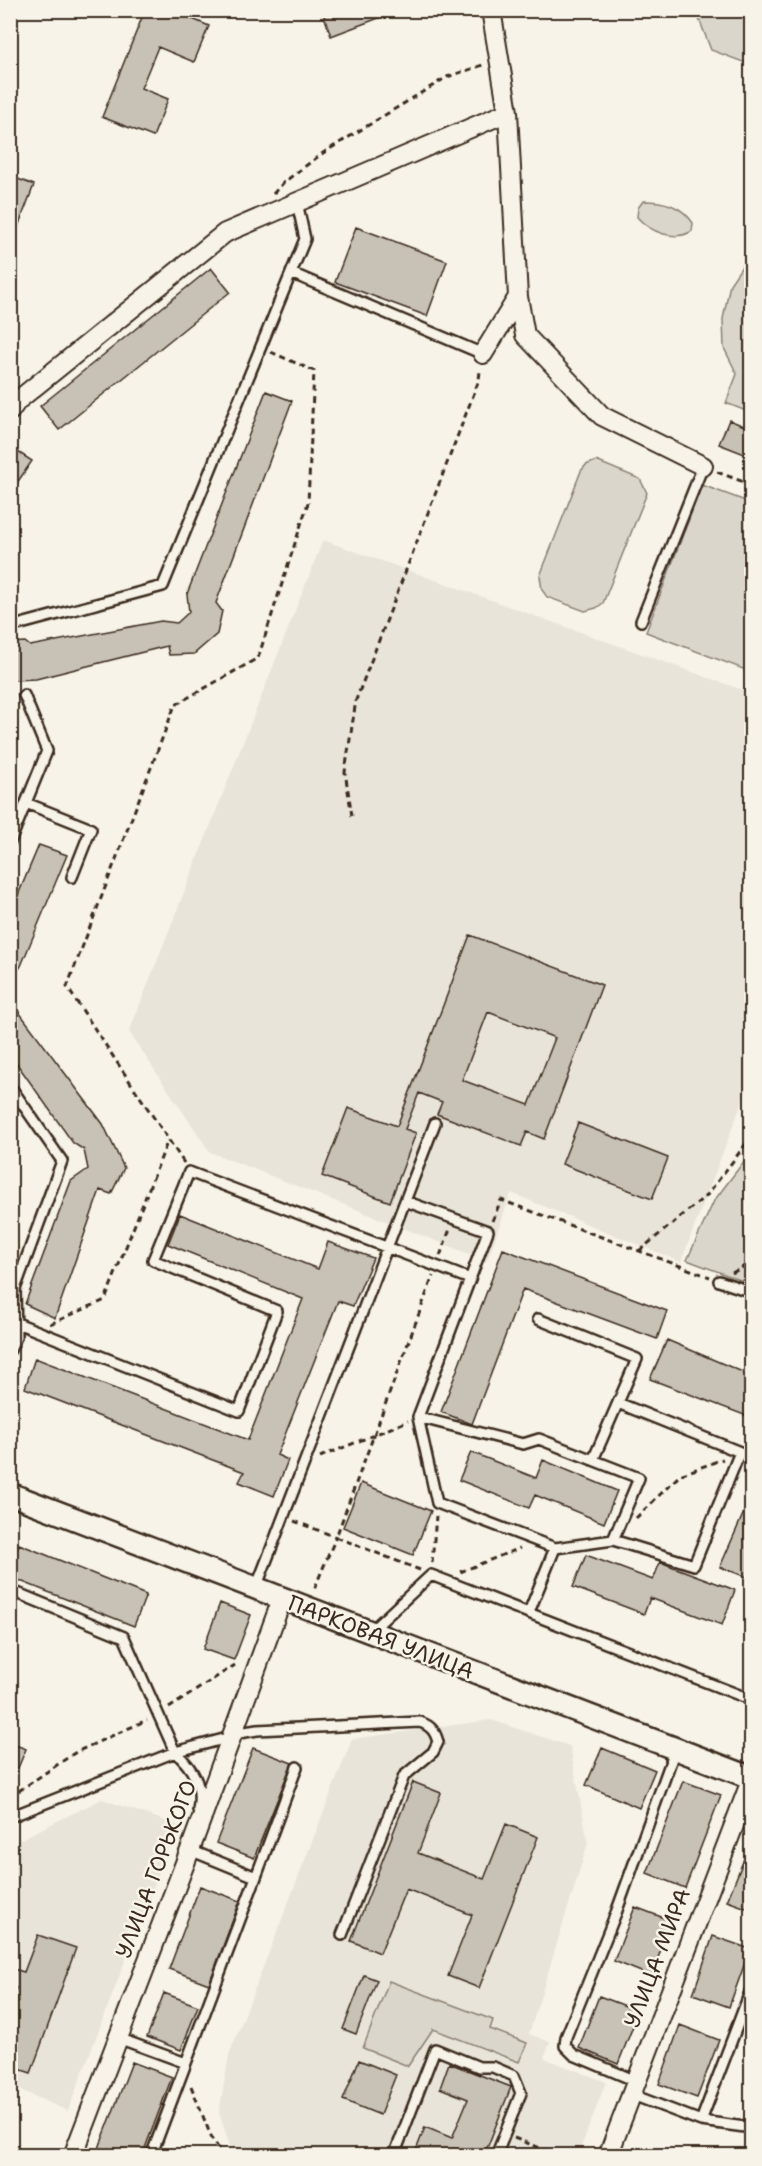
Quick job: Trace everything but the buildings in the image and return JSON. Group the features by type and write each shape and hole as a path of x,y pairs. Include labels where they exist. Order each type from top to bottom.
{"street":[{"path":"491,10 508,112 518,297 525,335 602,416 703,466"},
{"path":"10,411 17,401 225,233 508,112"},
{"path":"483,354 518,297"},
{"name":"ПАРКОВАЯ УЛИЦА","path":"10,1494 752,1778"},
{"name":"УЛИЦА ГОРЬКОГО","path":"73,2156 190,1850 282,1599"},
{"name":"УЛИЦА МИРА","path":"608,2156 752,1778"}],"lane":[{"path":"10,627 163,586 305,239 297,202"},
{"path":"291,273 483,354"},
{"path":"641,621 703,466"},
{"path":"10,842 47,751 24,695"},
{"path":"26,803 91,829 72,877"},
{"path":"10,1086 62,1161 13,1288 17,1323 16,1337 10,1350"},
{"path":"256,1589 435,1123"},
{"path":"17,1323 239,1411 277,1311 153,1260 189,1172 470,1279"},
{"path":"405,1201 488,1231 418,1416 437,1503 555,1548 613,1540 694,1565 740,1452 618,1402"},
{"path":"719,1281 752,1293"},
{"path":"538,1319 637,1359 594,1460"},
{"path":"418,1416 523,1444 538,1439 639,1478 613,1540"},
{"path":"529,1612 555,1548"},
{"path":"369,1632 431,1575 752,1700"},
{"path":"10,1590 124,1637 175,1752 193,1772 198,1785 199,1802 190,1850 256,1876"},
{"path":"10,1817 175,1752 232,1735 257,1730 420,1722 429,1726 438,1742 433,1752 404,1776 342,1935"},
{"path":"675,1750 616,1913 566,2037 565,2046 574,2055 701,2121 752,2128"},
{"path":"151,2156 297,1767"},
{"path":"701,2121 752,1987"},
{"path":"118,2038 185,2066"},
{"path":"397,2155 435,2049 479,2067 493,2067 514,2076 521,2093 496,2156"}],"path":[{"path":"269,199 284,182 333,148 447,77 486,65"},
{"path":"189,1172 67,987 175,705 258,658 308,503 314,371 260,347"},
{"path":"352,816 345,772 356,700 479,380 483,354"},
{"path":"703,466 752,485"},
{"path":"639,1251 707,1195 752,1136"},
{"path":"35,1330 105,1300 168,1140"},
{"path":"488,1231 501,1200 719,1281 752,1262"},
{"path":"312,1596 454,1218"},
{"path":"304,1464 418,1416"},
{"path":"613,1540 680,1475 740,1452"},
{"path":"284,1517 431,1575 437,1503"},
{"path":"442,1579 522,1547"},
{"path":"10,1797 76,1752 158,1715 235,1665"},
{"path":"185,2066 212,2139 224,2156"},
{"path":"504,2135 561,2156"}],"shaded area":[{"path":"696,11 751,11 751,65 711,50"},
{"path":"643,201 665,203 677,208 693,223 692,231 678,236 663,234 649,227 637,217 638,208"},
{"path":"751,253 751,413 726,403 737,374 724,348 723,319 730,284"},
{"path":"596,461 640,479 647,493 603,603 585,611 547,597 542,590 540,576 581,471 586,465"},
{"path":"702,485 751,503 751,672 646,632"},
{"path":"323,540 751,693 751,1079 681,1262 511,1193 487,1261 210,1152 129,1032"},
{"path":"751,1152 751,1284 687,1260 714,1201"},
{"path":"491,1720 570,1746 588,1843 529,2034 550,2042 544,2058 606,2082 578,2155 256,2155 230,2146 219,2113 229,2055 352,1739"},
{"path":"102,1799 177,1825 68,2111 11,2086 11,1844"},
{"path":"389,1981 493,2020 490,2029 527,2043 519,2062 433,2029 408,2066 363,2048"}]}
